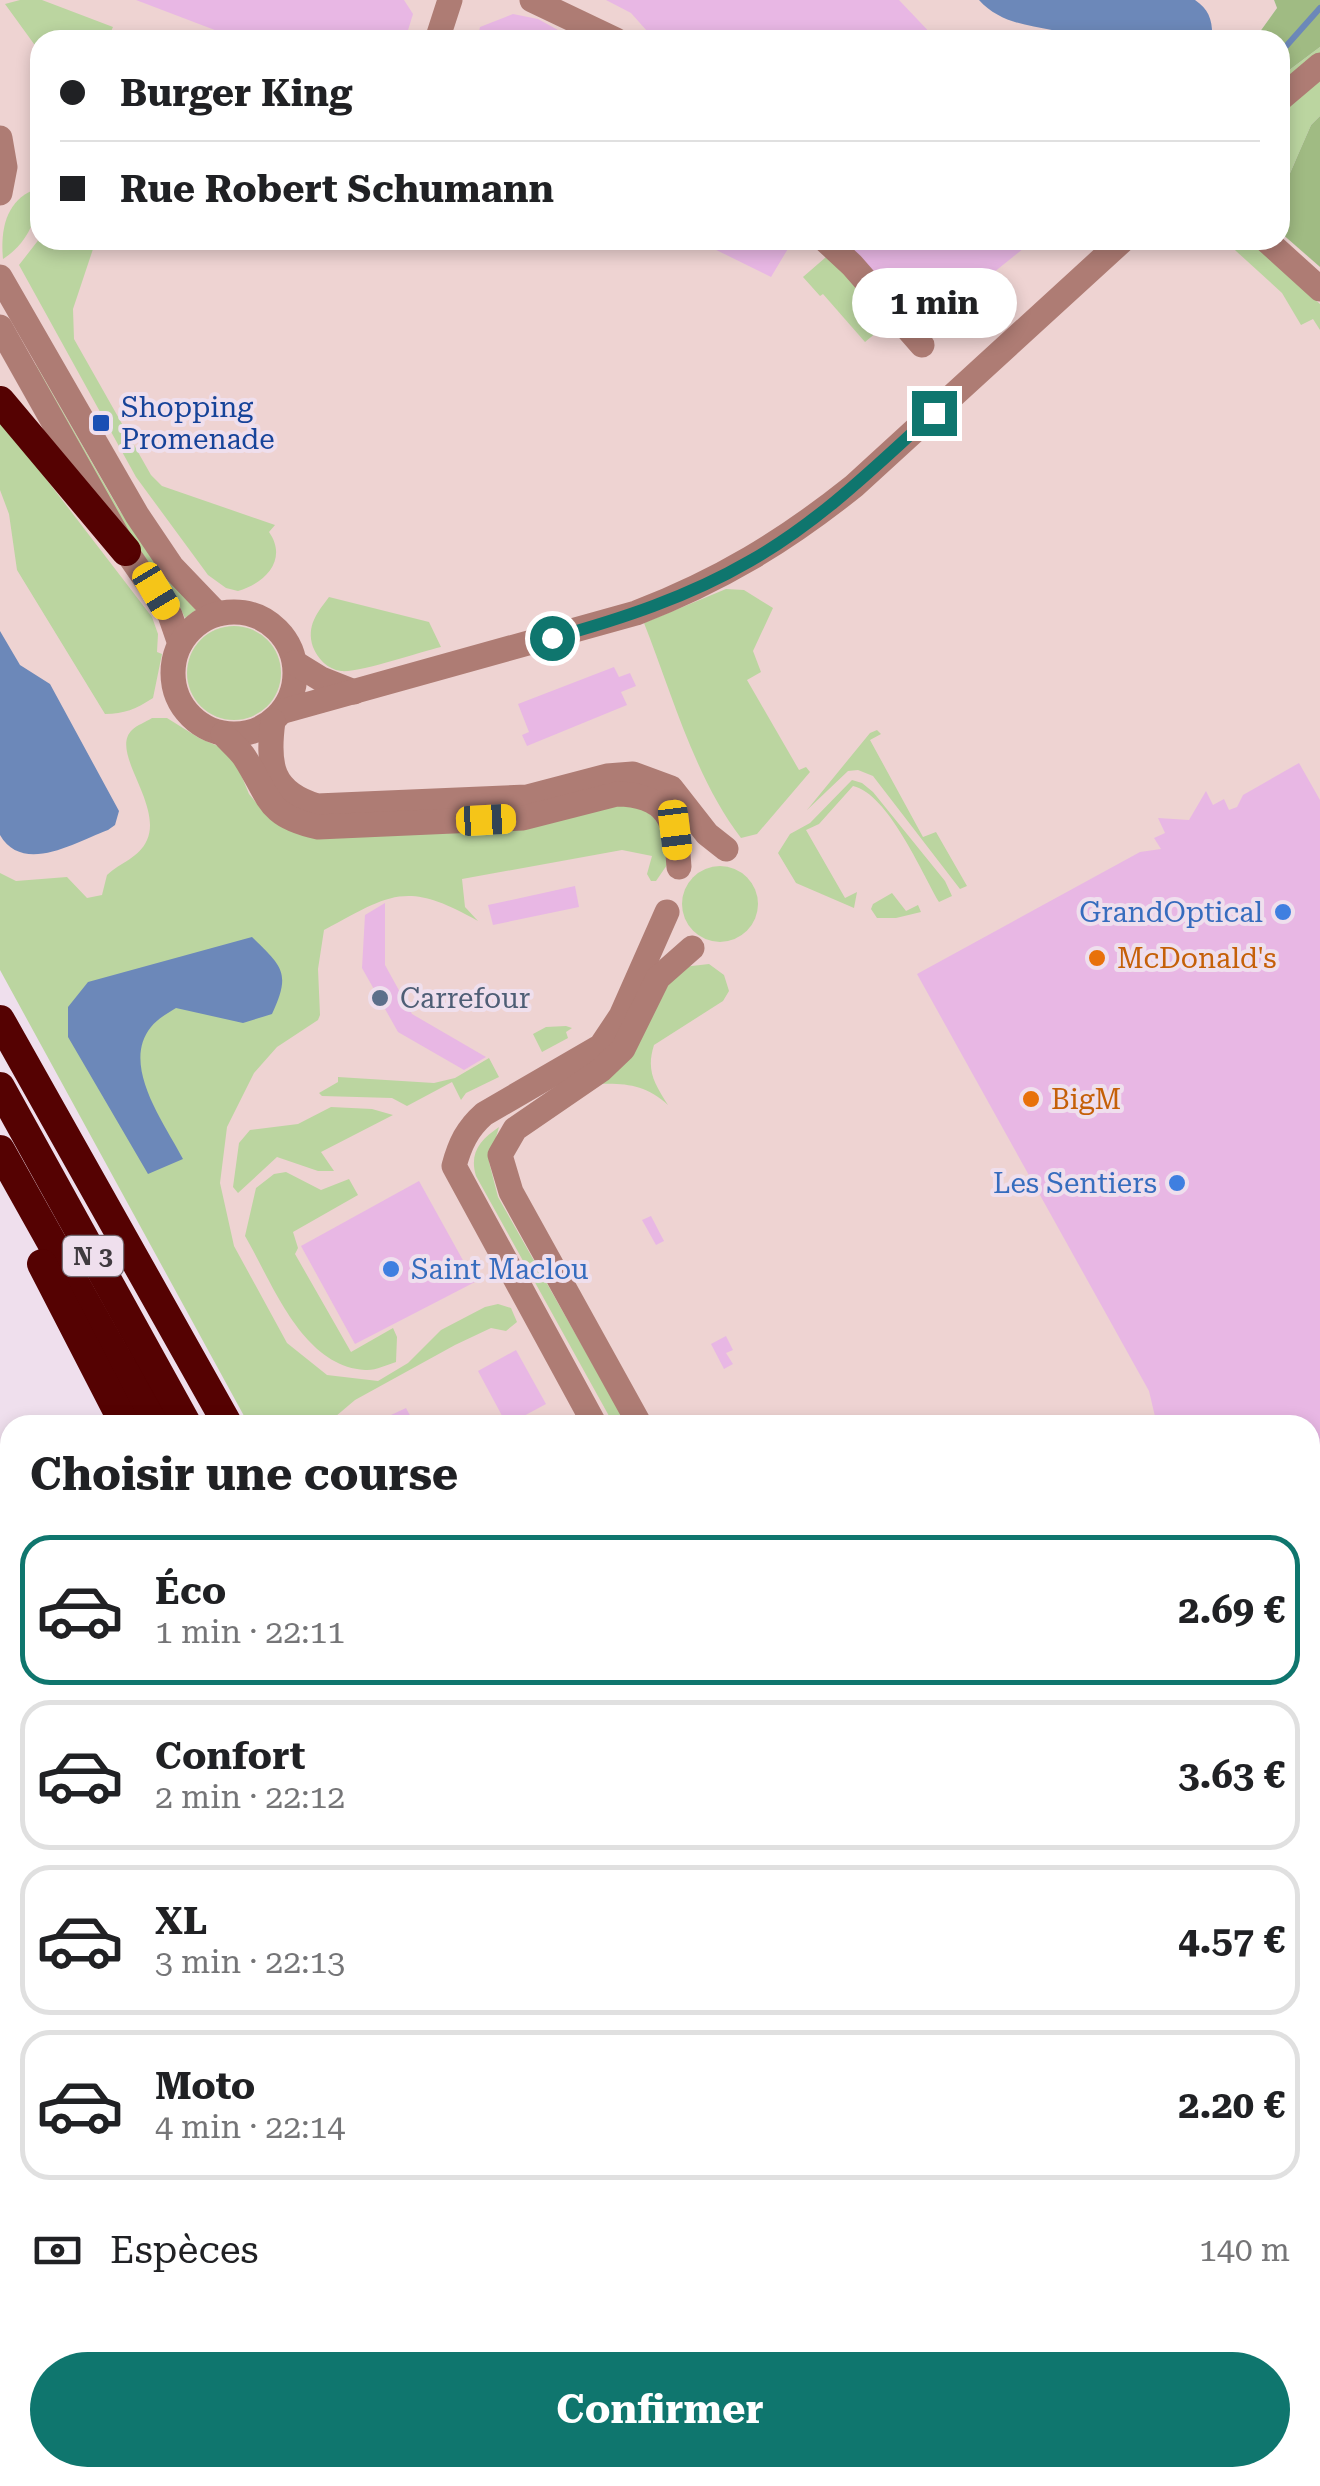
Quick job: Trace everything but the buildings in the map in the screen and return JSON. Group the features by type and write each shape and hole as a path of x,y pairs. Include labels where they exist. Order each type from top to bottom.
{"highway":[{"path":"0,401 126,551"},
{"path":"0,1020 222,1415"},
{"name":"N 3","path":"0,1087 180,1415"},
{"name":"N 3","path":"0,1150 148,1415"},
{"path":"0,1187 120,1415"}],"street":[{"path":"440,30 450,0"},
{"path":"532,0 595,30"},
{"path":"1290,90 1320,65"},
{"path":"0,138 5,168 0,193"},
{"path":"836,250 922,345"},
{"path":"726,849 697,823 671,788 633,774 607,776 527,797 317,806 292,796 276,776 270,748 278,716 296,680 295,663 286,640 262,618 247,613 217,614 190,630 180,644 173,681 178,700 205,728 241,735 278,716 317,699 636,614 692,592 752,560 810,522 1112,250"},
{"path":"1277,250 1320,289"},
{"path":"0,277 137,514 172,566 217,614"},
{"path":"0,326 126,551 163,603 180,644"},
{"path":"295,663 354,692"},
{"path":"223,734 245,757 270,804 306,824 318,827 524,818 617,794 632,794 647,798 670,816 679,866"},
{"path":"590,1415 454,1166 460,1144 484,1114 601,1046 621,1016 666,912"},
{"path":"634,1415 511,1192 500,1155 515,1129 602,1070 623,1048 658,978 692,948"}],"shaded area":[{"path":"0,0 1274,0 1277,8 1261,30 30,30 30,250 1290,250 1290,240 1320,267 1320,1415 252,1415 0,956"}],"green space":[{"path":"42,0 113,27 30,30 30,38 5,4"},
{"path":"1274,0 1320,0 1320,47 1290,70 1290,30 1261,30 1277,8"},
{"path":"1320,47 1320,116 1311,125 1290,173 1290,70"},
{"path":"1320,116 1320,267 1290,241 1290,173 1311,125"},
{"path":"30,192 30,228 3,259 8,216"},
{"path":"31,250 93,250 73,309 74,339 151,475 162,486 275,525 269,532 275,560 265,576 238,591 208,575 136,477 19,265"},
{"path":"1235,250 1260,250 1320,304 1320,330 1313,319 1301,325 1282,293"},
{"path":"833,251 895,317 865,342 803,277"},
{"path":"36,365 120,511 196,610 185,618 177,601 114,515 30,368"},
{"path":"0,419 152,617 158,634 157,652 162,654 153,698 135,708 105,714 17,570 9,514 0,490"},
{"path":"726,589 744,590 773,608 753,651 761,672 747,680 799,770 806,767 810,772 757,834 741,838 697,762 644,623"},
{"path":"329,597 429,622 441,647 362,669 331,668 315,651 311,639 317,614"},
{"path":"234,626 252,630 267,640 277,655 281,673 277,691 267,706 252,716 234,720 216,716 201,706 191,691 187,673 191,655 201,640 216,630"},
{"path":"152,718 167,718 220,747 235,760 249,794 269,818 619,805 645,809 664,829 667,865 656,881 651,881 647,874 652,856 622,850 462,879 465,907 478,921 415,896 383,901 324,930 318,969 318,1020 277,1047 254,1073 227,1127 220,1183 234,1246 287,1343 327,1375 378,1381 408,1363 441,1330 485,1307 498,1304 511,1308 517,1322 506,1331 491,1328 455,1345 355,1400 337,1415 244,1415 0,970 0,873 16,881 67,877 87,898 102,895 107,875 144,846 150,826 148,811 127,751 127,740 134,728"},
{"path":"877,730 881,734 870,740 923,837 936,832 967,886 960,889 873,776 848,771 807,810 870,733"},
{"path":"852,780 873,792 945,881 952,896 939,902 891,818 866,792 853,786 819,824 806,830 845,898 857,892 854,908 796,883 778,853 790,834 810,823"},
{"path":"720,866 747,877 758,904 747,931 720,942 693,931 682,904 693,877"},
{"path":"892,893 906,911 918,905 921,912 877,918 871,909 873,904"},
{"path":"709,964 724,975 729,991 723,1001 654,1045 653,1076 668,1105 635,1087 598,1084 662,980 683,967"},
{"path":"546,1027 572,1028 566,1032 568,1038 542,1052 533,1034"},
{"path":"489,1058 499,1077 466,1093 461,1100 452,1082 407,1106 392,1098 319,1093 338,1082 338,1077 434,1083 455,1078"},
{"path":"331,1107 372,1109 393,1115 321,1152 334,1171 318,1171 277,1157 238,1193 233,1187 239,1143 250,1130 298,1124"},
{"path":"499,1127 489,1162 498,1197 621,1415 608,1415 476,1176 474,1160 486,1137"},
{"path":"286,1172 321,1190 349,1179 358,1195 293,1232 298,1248 295,1254 351,1352 393,1328 397,1337 396,1362 369,1370 343,1365 307,1338 279,1298 245,1236 256,1188 274,1174"}],"water":[{"path":"979,0 1195,0 1210,17 1212,30 1052,30 1003,18"},
{"path":"0,631 20,665 50,684 119,811 115,825 108,830 51,852 22,853 0,835"},
{"path":"252,937 281,971 281,989 272,1014 243,1023 176,1008 153,1024 143,1042 140,1059 149,1094 183,1159 148,1174 68,1037 68,1007 88,982"}],"waterway":[{"path":"1290,42 1320,8"}],"place":[{"name":"Shopping Promenade","path":"101,423"},
{"name":"GrandOptical","path":"1283,912"},
{"name":"McDonald's","path":"1097,958"},
{"name":"Carrefour","path":"380,998"},
{"name":"BigM","path":"1031,1099"},
{"name":"Les Sentiers","path":"1177,1183"},
{"name":"Saint Maclou","path":"391,1269"}],"route":[{"path":"552,638 636,614 692,592 752,560 810,522 934,413"}]}
